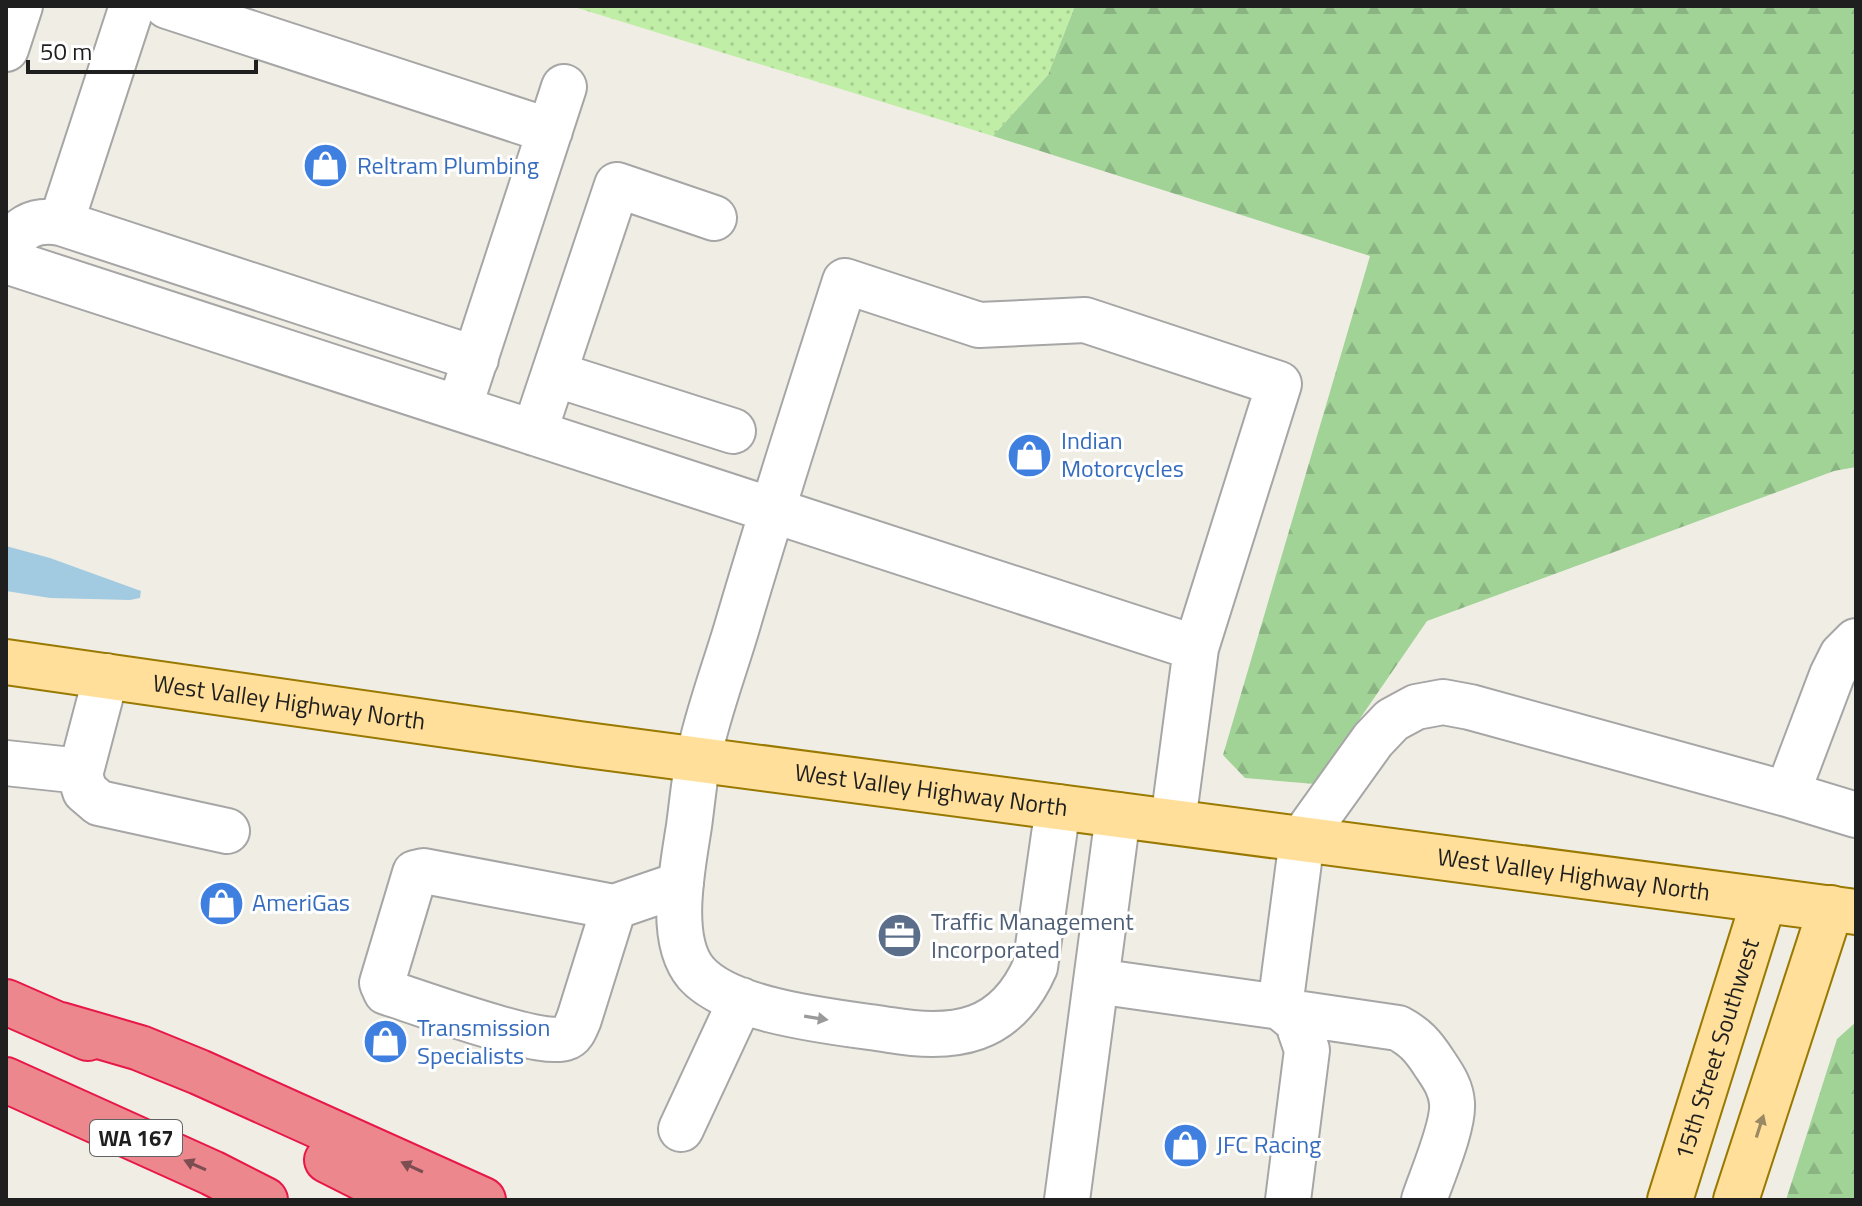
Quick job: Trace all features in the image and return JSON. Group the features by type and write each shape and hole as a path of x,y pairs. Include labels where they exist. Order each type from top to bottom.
{"highway":[{"path":"6,1002 61,1025 406,1200"},
{"path":"61,1025 140,1048 199,1072 483,1200"},
{"name":"WA 167","path":"6,1080 265,1200"}],"main road":[{"name":"West Valley Highway North","path":"6,662 698,759 1843,910"},
{"name":"15th Street Southwest","path":"1670,1200 1764,900"},
{"path":"1736,1200 1843,910"}],"lane":[{"path":"6,49 20,6"},
{"path":"61,223 132,6"},
{"path":"167,6 550,131"},
{"path":"459,409 564,87"},
{"path":"534,433 617,185 714,218"},
{"path":"6,255 15,236 26,225 61,223 476,359"},
{"path":"6,261 1196,648"},
{"path":"1058,807 1035,967 1010,1008 999,1017 970,1029 915,1034 805,1016 741,1000 705,982 686,958 680,914 681,884 698,759 771,510 845,281 979,325 1085,320 1279,384 1196,648 1173,822"},
{"path":"554,374 733,431"},
{"path":"1787,794 1832,675 1842,655 1856,641"},
{"path":"106,676 81,771 85,791 99,803 227,831"},
{"path":"1285,1010 1302,839 1373,740 1392,720 1416,707 1443,702 1470,707 1856,815"},
{"path":"6,763 81,771"},
{"path":"1067,1200 1118,815"},
{"path":"614,907 579,1019 571,1036 562,1040 497,1028 386,992 382,983 415,873 424,871 614,907 681,884"},
{"path":"1096,981 1398,1028 1412,1036 1422,1045 1447,1084 1452,1102 1451,1118 1424,1200"},
{"path":"681,1129 741,1000"},
{"path":"1285,1010 1297,1021 1307,1050 1288,1200"}],"green space":[{"path":"571,6 1075,6 1048,75 993,136"},
{"path":"1075,6 1856,6 1856,467 1834,471 1427,621 1315,784 1245,778 1223,755 1370,256 993,136 1048,75"},
{"path":"1856,1022 1856,1200 1786,1200 1837,1039"}],"water":[{"path":"6,546 50,558 141,591 140,598 50,598 6,591"}],"place":[{"name":"Reltram Plumbing","path":"326,166"},
{"name":"Indian Motorcycles","path":"1030,455"},
{"name":"AmeriGas","path":"221,903"},
{"name":"Traffic Management Incorporated","path":"900,936"},
{"name":"Transmission Specialists","path":"386,1042"},
{"name":"JFC Racing","path":"1185,1145"}]}
